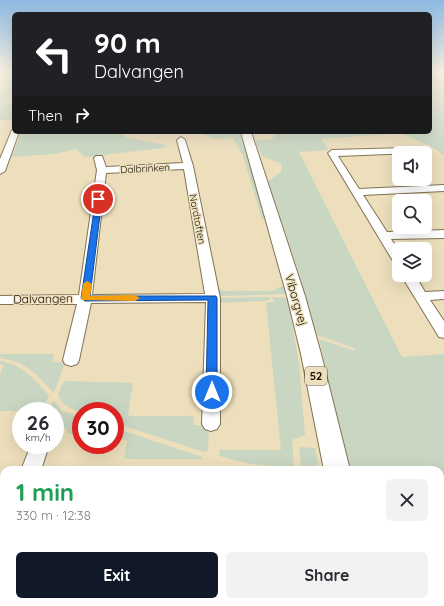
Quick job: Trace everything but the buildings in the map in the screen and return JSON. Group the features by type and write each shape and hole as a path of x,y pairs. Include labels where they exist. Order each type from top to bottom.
{"main road":[{"name":"Viborgvej","path":"247,134 296,296 311,354 336,466"}],"street":[{"path":"0,171 14,134"},
{"name":"Nordtoften","path":"181,140 188,166 213,298"},
{"path":"392,151 332,153 392,250"},
{"path":"85,298 102,170 99,158"},
{"name":"Dalbrinken","path":"102,170 188,166"},
{"path":"356,192 444,188"},
{"path":"383,236 444,234"},
{"path":"412,282 444,333"},
{"path":"421,296 444,295"},
{"name":"Dalvangen","path":"70,360 85,298"},
{"name":"Dalvangen","path":"0,300 85,298 213,298"},
{"path":"211,424 213,298"},
{"path":"32,466 37,454"}],"green space":[{"path":"0,100 7,100 5,102 12,104 12,120 0,120"},
{"path":"432,100 444,100 444,156 432,146 404,134 432,134"},
{"path":"20,134 120,134 128,138 166,145 163,148 85,157 76,149 55,154 12,157"},
{"path":"204,134 240,134 266,219 262,219 243,156 233,138 215,139"},
{"path":"274,134 388,134 321,139 329,150 299,152 402,357 444,354 444,466 348,466 319,339 355,351 354,348 317,335 299,273 268,181 281,172 282,164 262,156 255,141 271,139 275,136"},
{"path":"284,285 287,294 219,296 218,288 224,291 273,291"},
{"path":"270,297 270,300 264,301 218,303 218,298"},
{"path":"272,297 286,298 288,300 299,364 305,435 292,440 294,466 275,466 247,463 220,456 219,450 281,450 266,303 275,302"},
{"path":"0,354 54,354 52,362 65,362 54,393 30,370 17,362 0,358"},
{"path":"0,361 15,365 22,369 34,379 49,396 46,402 12,402 12,411 0,411 0,374 4,365 0,364"},
{"path":"64,381 133,383 128,416 193,416 194,425 209,426 208,450 205,452 201,451 124,426 124,402 72,402 72,409 62,402 58,395"},
{"path":"64,412 72,414 72,434 68,434 67,430 64,428"},
{"path":"124,431 202,457 203,459 124,459 127,441 124,439"},
{"path":"299,447 315,448 319,465 301,466"}],"slow traffic":[{"path":"87,284 85,298 135,298"}],"route":[{"path":"98,199 85,298 213,298 212,392"}]}
